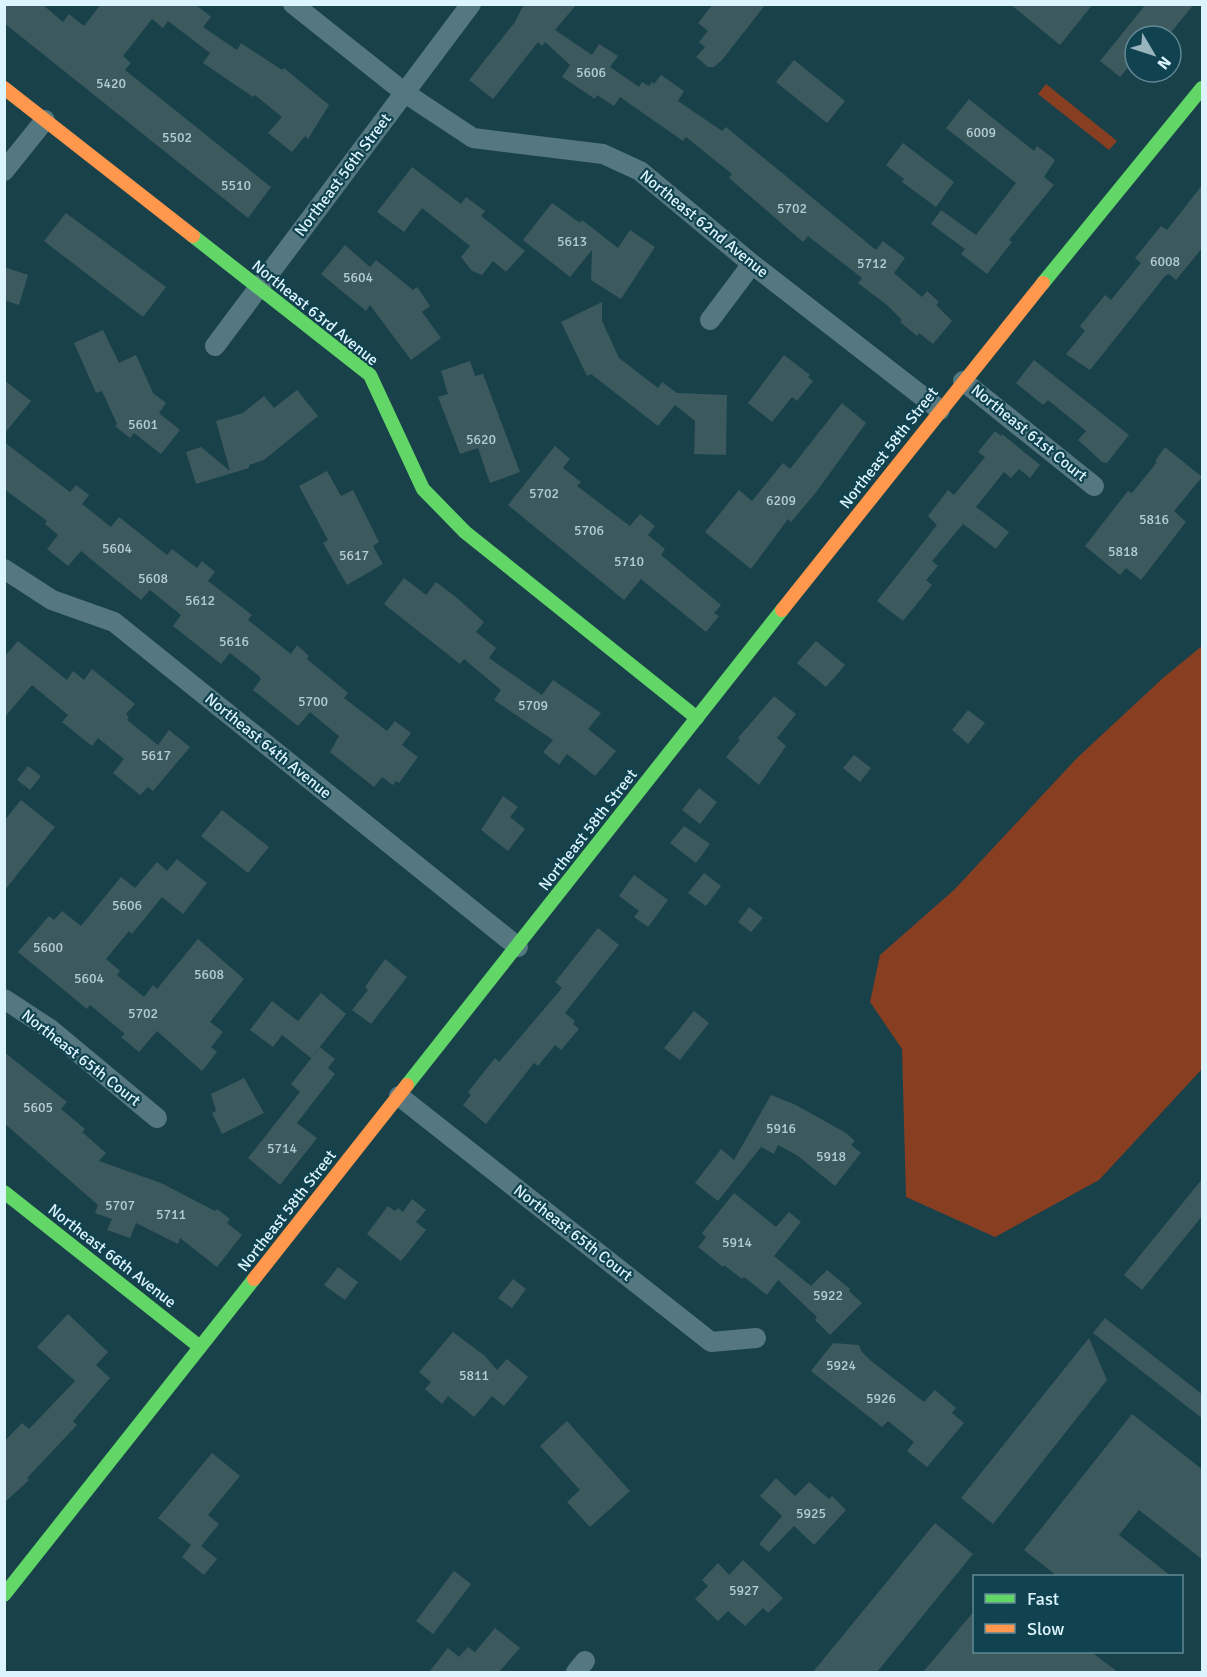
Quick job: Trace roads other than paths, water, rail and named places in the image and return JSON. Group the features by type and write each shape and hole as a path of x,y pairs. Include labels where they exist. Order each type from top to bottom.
{"street":[{"name":"Northeast 62nd Avenue","path":"293,4 405,93 472,138 603,154 640,171 752,264 940,410"},
{"name":"Northeast 56th Street","path":"215,346 471,4"},
{"name":"Northeast 63rd Avenue","path":"4,88 370,375 423,489 465,532 696,718"},
{"name":"Northeast 58th Street","path":"4,1595 963,381 1203,88"},
{"path":"4,171 45,120"},
{"path":"710,320 752,264"},
{"name":"Northeast 61st Court","path":"963,381 1094,486"},
{"name":"Northeast 64th Avenue","path":"4,569 52,600 114,622 518,947"},
{"name":"Northeast 65th Court","path":"4,999 50,1029 157,1118"},
{"name":"Northeast 65th Court","path":"399,1096 711,1342 756,1338"},
{"name":"Northeast 66th Avenue","path":"4,1192 200,1347"}]}
